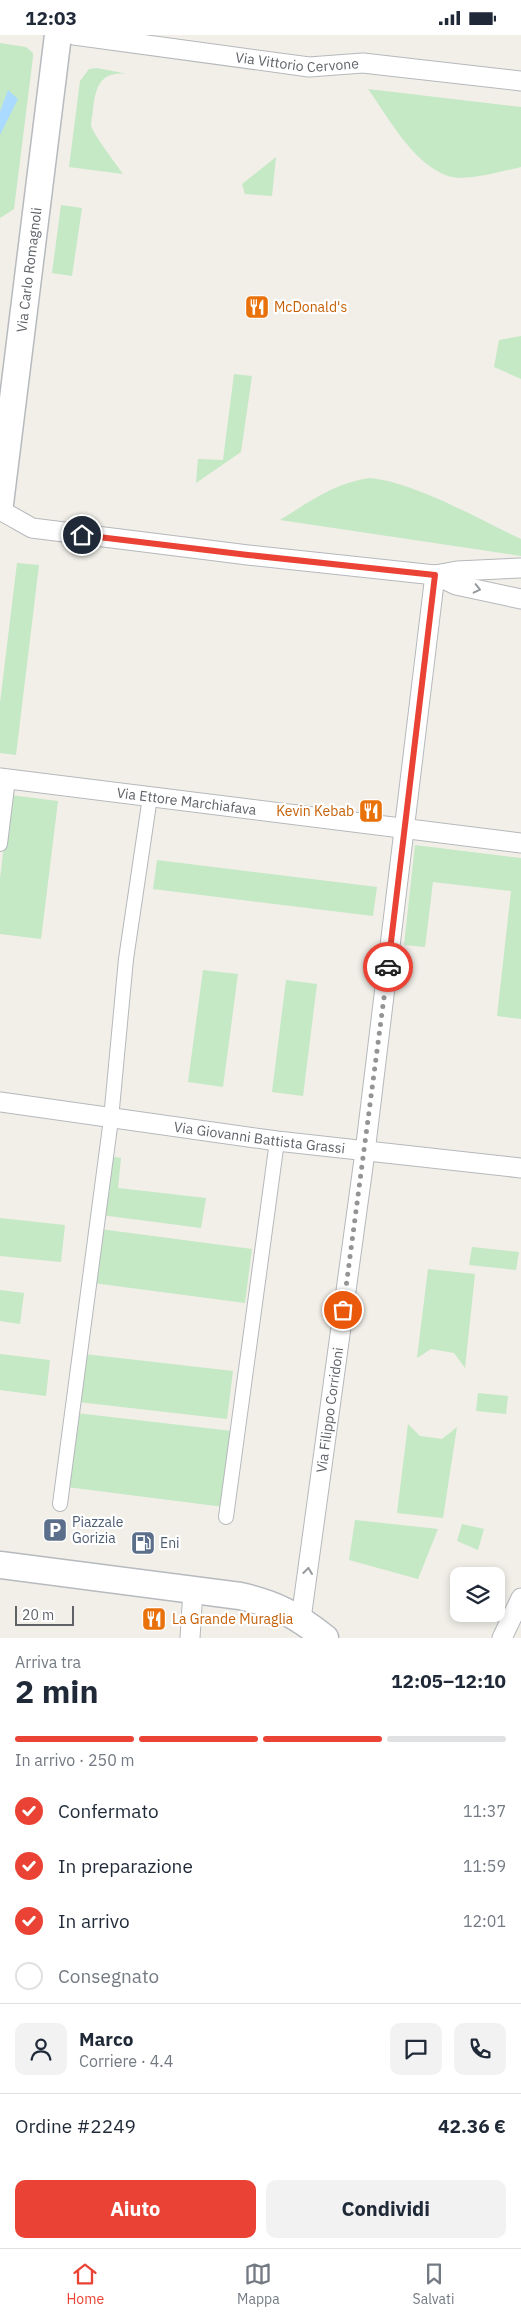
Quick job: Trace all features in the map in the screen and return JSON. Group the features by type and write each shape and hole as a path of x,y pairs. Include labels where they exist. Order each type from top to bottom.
{"main road":[{"name":"Via Carlo Romagnoli","path":"0,504 58,35"},
{"path":"0,1565 261,1600 280,1607 301,1619 325,1638"}],"street":[{"name":"Via Vittorio Cervone","path":"74,35 308,67 363,63 521,81"},
{"path":"0,510 32,529 248,555 435,575 457,571 521,568"},
{"path":"435,575 456,585 521,599"},
{"name":"Via Filippo Corridoni","path":"301,1619 365,1153 435,575"},
{"path":"0,844 4,778"},
{"name":"Via Ettore Marchiafava","path":"4,778 521,843"},
{"path":"60,1504 111,1119 126,959 150,797"},
{"name":"Via Giovanni Battista Grassi","path":"0,1102 365,1153 521,1168"},
{"path":"226,1517 277,1141"},
{"path":"190,1638 193,1590"},
{"path":"502,1638 521,1598"}],"green space":[{"path":"0,43 26,47 33,53 33,57 14,209 0,218"},
{"path":"97,68 128,74 112,75 101,81 94,100 91,123 92,129 123,174 69,167 80,81 89,69"},
{"path":"368,89 521,107 521,167 464,178 448,176 435,170 423,161 402,139"},
{"path":"276,157 272,196 245,194 242,184"},
{"path":"61,205 82,208 72,276 52,273"},
{"path":"521,336 521,379 494,367 499,340"},
{"path":"234,374 252,376 241,452 196,483 198,459 223,460"},
{"path":"369,478 406,486 426,494 521,539 521,556 280,520 334,489"},
{"path":"17,563 39,565 16,755 0,753 0,703"},
{"path":"10,795 58,801 41,939 0,934 0,879"},
{"path":"415,845 521,858 521,1019 497,1016 511,891 433,882 425,947 404,945"},
{"path":"157,860 377,887 373,916 153,889"},
{"path":"203,970 238,974 223,1087 188,1082"},
{"path":"286,980 317,984 303,1096 272,1092"},
{"path":"109,1156 121,1158 118,1188 206,1198 201,1228 101,1215"},
{"path":"0,1218 65,1225 61,1262 0,1256"},
{"path":"100,1229 252,1249 245,1303 93,1283"},
{"path":"472,1247 519,1252 516,1270 469,1265"},
{"path":"428,1269 475,1274 465,1368 454,1353 431,1349 417,1358"},
{"path":"0,1290 24,1293 20,1324 0,1321"},
{"path":"0,1354 50,1360 46,1396 0,1390"},
{"path":"84,1354 233,1371 227,1419 78,1402"},
{"path":"478,1393 508,1396 506,1414 476,1411"},
{"path":"76,1413 232,1431 224,1507 67,1487"},
{"path":"408,1424 420,1436 442,1439 457,1427 443,1518 397,1513"},
{"path":"355,1520 438,1529 418,1579 349,1560"},
{"path":"462,1524 484,1529 478,1550 457,1541"}],"water":[{"path":"8,90 18,99 0,135 0,112"}],"way so far":[{"path":"343,1310 388,967"}],"place":[{"name":"McDonald's","path":"257,307"},
{"name":"Kevin Kebab","path":"371,811"},
{"name":"Piazzale Gorizia","path":"55,1530"},
{"name":"Eni","path":"143,1543"},
{"name":"La Grande Muraglia","path":"154,1619"}],"route":[{"path":"82,535 435,575 432,615 388,967"}]}
